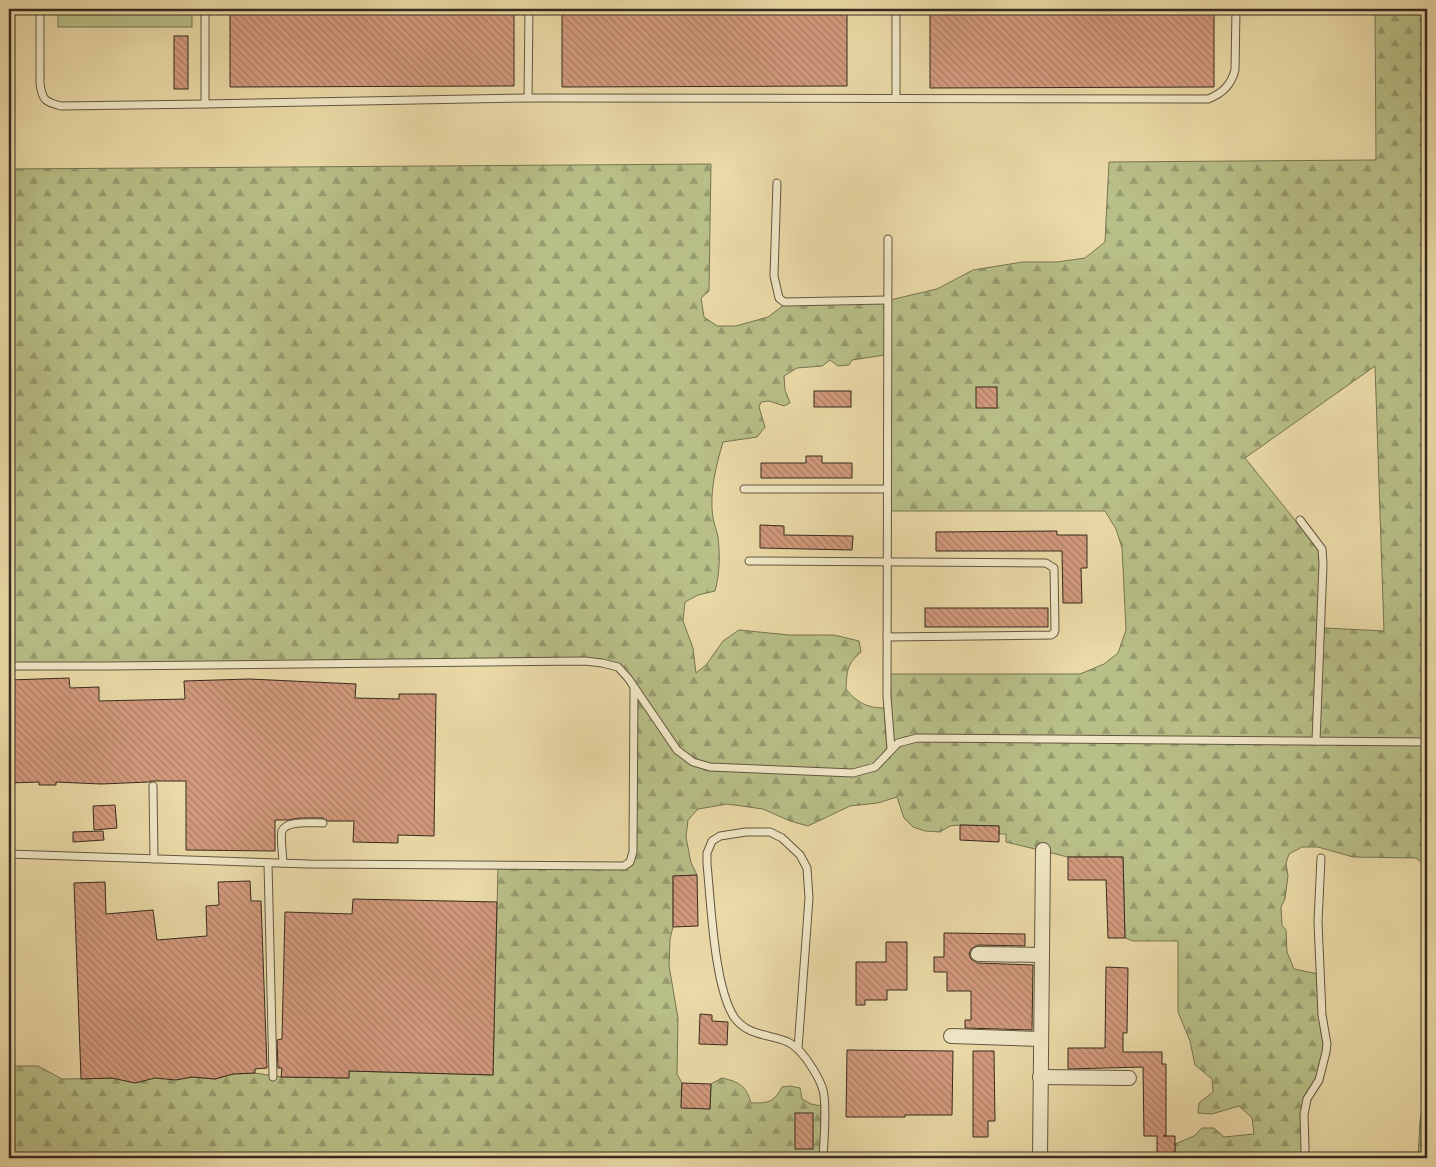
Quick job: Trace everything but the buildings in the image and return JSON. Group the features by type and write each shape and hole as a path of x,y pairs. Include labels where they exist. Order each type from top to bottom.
{"street":[{"path":"1040,1158 1043,850"},
{"path":"978,954 1042,955"},
{"path":"951,1036 1041,1039"},
{"path":"1040,1077 1129,1078"}],"lane":[{"path":"40,9 41,94 47,102 61,106 528,98 1208,99 1220,94 1232,80 1235,70 1236,9"},
{"path":"205,9 205,104"},
{"path":"528,98 529,9"},
{"path":"896,9 896,98"},
{"path":"777,183 774,276 779,298 784,302 888,300"},
{"path":"888,238 887,637 888,718 891,749"},
{"path":"744,489 888,489"},
{"path":"1300,520 1319,543 1323,556 1316,742"},
{"path":"749,561 1046,563 1054,568 1055,630 1050,635 887,637"},
{"path":"9,666 585,661 602,663 618,667 677,750 693,762 710,767 853,773 875,766 898,743 917,738 1427,742"},
{"path":"9,854 268,863 624,866 630,862 633,852 634,688"},
{"path":"153,786 154,859"},
{"path":"283,863 282,831 286,826 292,824 323,823"},
{"path":"798,1049 809,908 807,868 800,855 791,845 770,832 746,832 720,836 712,841 707,864 716,947 726,999 735,1018 758,1034 788,1042 798,1049 817,1074 824,1092 824,1158"},
{"path":"1304,1158 1304,1115 1307,1099 1319,1080 1327,1044 1322,1016 1318,922 1321,858"},
{"path":"268,863 273,1077"}],"green space":[{"path":"58,9 192,9 192,27 58,27"},
{"path":"1375,9 1427,9 1427,739 1319,739 1324,628 1384,631 1375,366 1245,458 1319,550 1313,739 917,736 904,737 893,744 890,674 1080,674 1104,664 1118,653 1126,630 1122,548 1116,529 1105,511 890,511 890,300 937,289 973,270 1023,262 1057,262 1085,258 1105,242 1109,162 1376,160"},
{"path":"711,164 709,291 701,298 704,317 717,326 736,326 768,317 784,305 885,303 885,355 852,360 849,365 838,366 830,360 822,366 797,368 784,376 785,390 790,403 784,406 769,401 761,402 759,407 765,427 757,437 723,442 716,470 712,499 713,518 719,550 717,584 715,591 698,595 685,602 683,621 693,648 696,673 706,665 723,641 739,630 789,635 834,635 859,641 861,652 853,660 849,668 846,689 862,703 872,707 884,708 887,748 874,764 853,770 711,765 695,759 679,748 630,676 600,660 109,664 9,663 9,169"},
{"path":"637,696 692,764 854,776 876,769 899,745 917,741 1427,744 1427,866 1416,858 1353,857 1318,847 1302,847 1289,854 1286,863 1288,876 1285,899 1281,907 1282,925 1286,930 1287,952 1294,969 1318,974 1324,1043 1324,1051 1316,1079 1305,1097 1301,1158 1175,1158 1175,1144 1194,1136 1202,1128 1214,1128 1224,1137 1254,1134 1252,1118 1239,1106 1212,1114 1198,1113 1199,1103 1213,1092 1212,1079 1195,1065 1190,1041 1178,1012 1178,941 1133,941 1125,938 1123,857 1068,857 1006,842 1006,834 999,834 999,826 960,825 950,826 940,832 925,831 913,827 904,818 897,797 878,803 850,806 808,826 790,821 763,809 727,804 698,809 688,820 686,837 691,863 697,875 673,876 673,927 670,939 669,966 678,1018 677,1074 682,1083 681,1107 710,1109 711,1084 722,1078 738,1083 747,1092 751,1103 770,1101 782,1087 800,1088 802,1099 811,1104 821,1106 820,1158 9,1158 9,1066 38,1066 62,1079 192,1077 215,1079 233,1074 255,1073 281,1077 349,1078 349,1071 493,1075 498,868 633,864"},
{"path":"1427,1090 1427,1158 1418,1158 1420,1121"}]}
